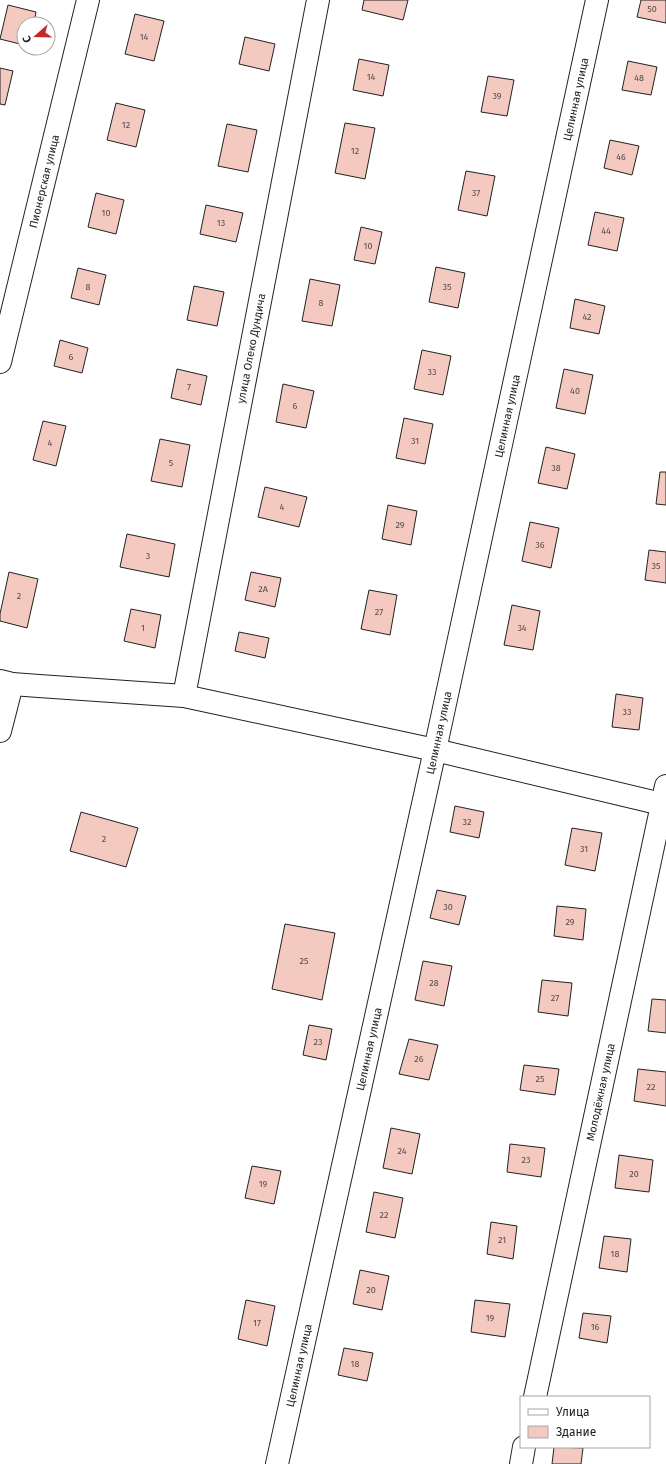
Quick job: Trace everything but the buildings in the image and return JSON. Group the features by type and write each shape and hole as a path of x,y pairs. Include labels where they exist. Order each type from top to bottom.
{"street":[{"name":"Пионерская улица","path":"0,362 88,0"},
{"name":"улица Олеко Дундича","path":"184,696 318,0"},
{"name":"Целинная улица","path":"277,1464 435,750 597,0"},
{"path":"0,731 6,682 184,696 665,799"},
{"name":"Молодёжная улица","path":"535,1396 665,799"},
{"path":"520,1464 524,1448"}]}
